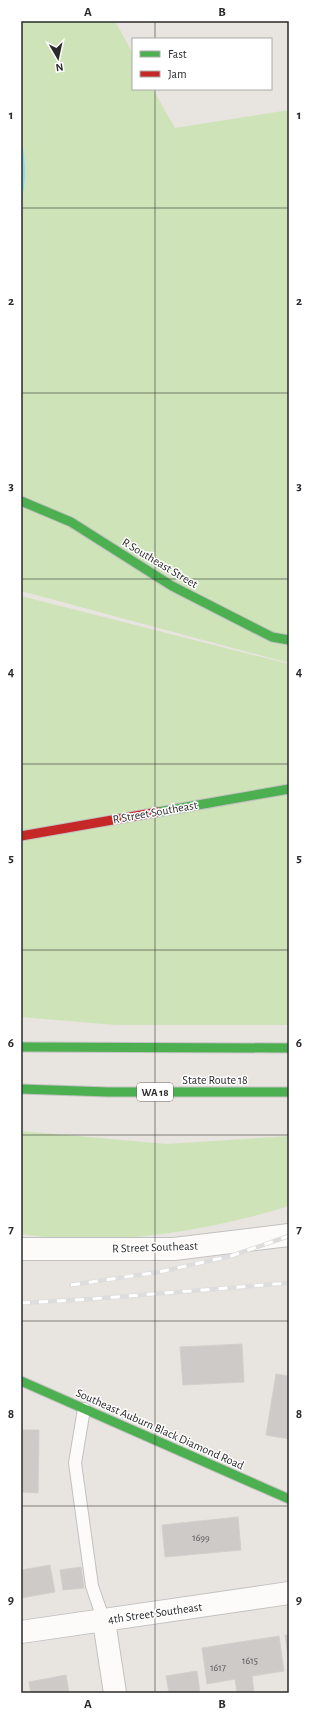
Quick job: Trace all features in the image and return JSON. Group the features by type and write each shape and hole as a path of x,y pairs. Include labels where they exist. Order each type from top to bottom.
{"main road":[{"name":"R Southeast Street","path":"21,501 71,522 172,586 272,636 289,640"},
{"name":"R Street Southeast","path":"21,836 289,789"},
{"path":"21,1047 289,1048"},
{"name":"State Route 18","path":"21,1089 116,1092 289,1092"},
{"name":"Southeast Auburn Black Diamond Road","path":"21,1381 289,1499"}],"street":[{"name":"R Street Southeast","path":"21,1249 174,1249 289,1235"},
{"name":"4th Street Southeast","path":"21,1632 289,1593"},
{"path":"104,1621 116,1693"}],"lane":[{"path":"84,1409 75,1463 92,1586 104,1621"}],"green space":[{"path":"21,21 115,21 132,52 132,90 154,90 175,128 289,110 289,663 21,591 21,203 25,170 21,137"},
{"path":"21,596 289,664 289,1025 116,1025 21,1017"},
{"path":"21,1131 167,1144 289,1136 289,1206 263,1214 179,1232 122,1238 61,1239 21,1234"}],"water":[{"path":"21,137 25,170 21,203"}],"building":[{"path":"242,1344 244,1382 183,1385 180,1347"},
{"path":"276,1374 289,1376 289,1439 266,1435"},
{"path":"21,1430 39,1430 38,1493 21,1492"},
{"path":"238,1517 241,1550 165,1557 162,1525"},
{"path":"50,1565 55,1592 21,1598 21,1570"},
{"path":"81,1567 84,1588 63,1590 60,1570"},
{"path":"285,1635 289,1635 289,1664"},
{"path":"279,1636 284,1671 252,1676 254,1693 237,1693 235,1679 207,1684 202,1648"},
{"path":"197,1671 200,1693 169,1693 166,1676"},
{"path":"66,1675 69,1693 31,1693 29,1682"}],"railway":[{"path":"71,1285 159,1272 231,1256 289,1236"},
{"path":"21,1303 91,1299 289,1283"}],"traffic: fast":[{"path":"21,501 71,522 172,586 272,637 289,640"},
{"path":"158,812 289,789"},
{"path":"21,1047 289,1048"},
{"path":"21,1089 108,1092 289,1092"},
{"path":"21,1381 289,1499"}],"traffic: jam":[{"path":"21,836 158,812"}]}
